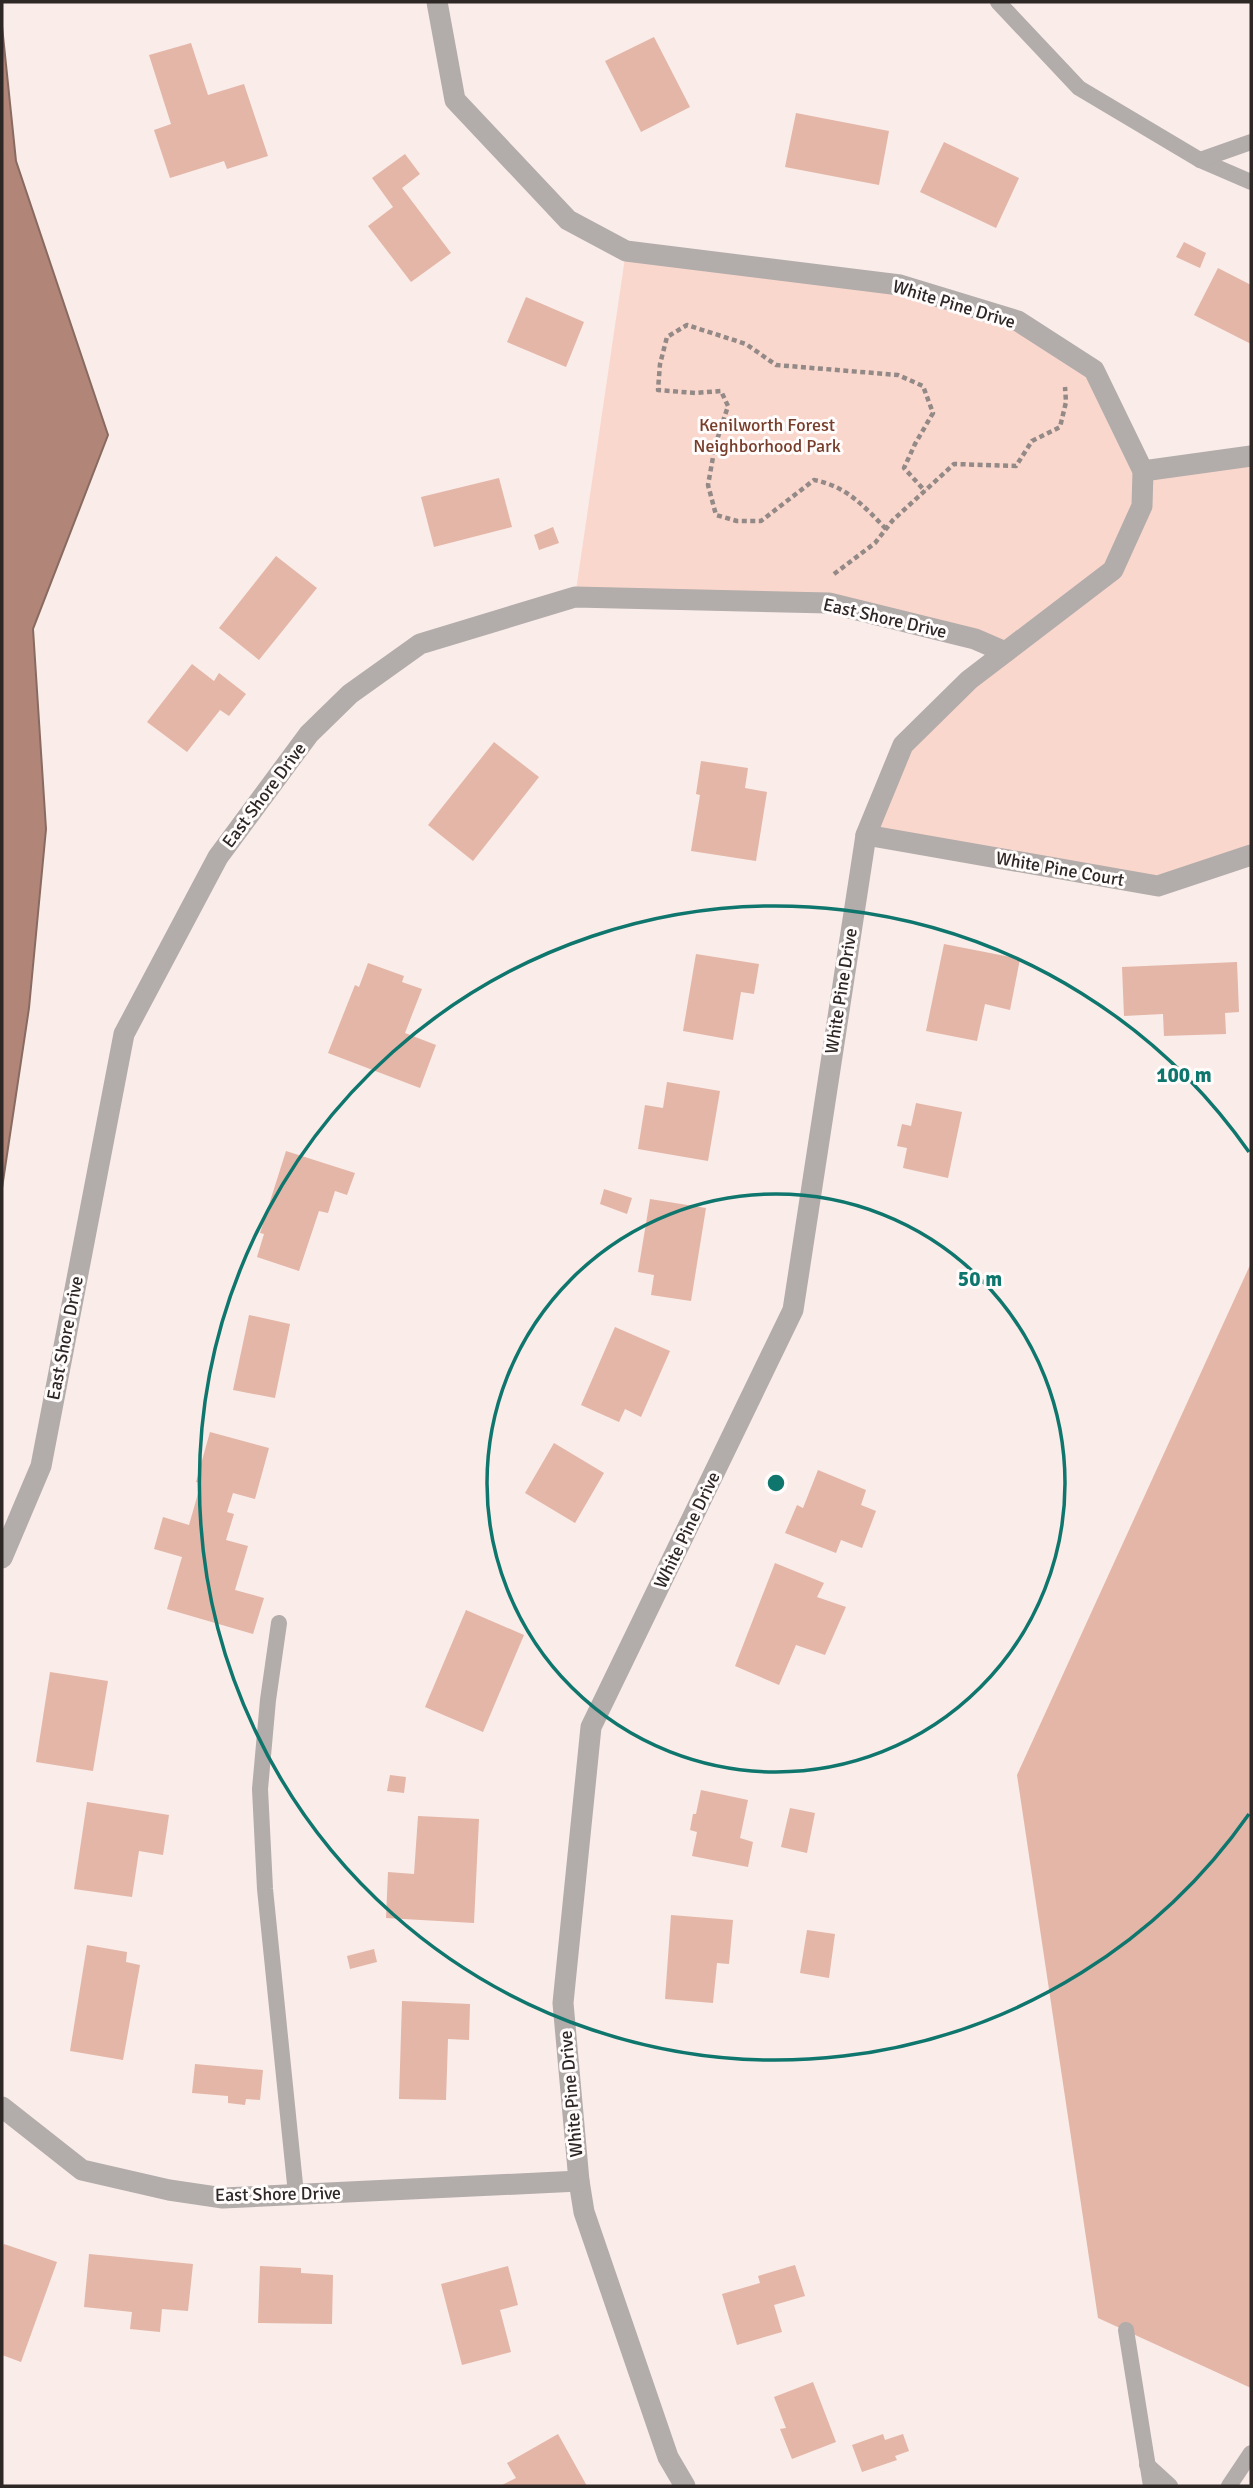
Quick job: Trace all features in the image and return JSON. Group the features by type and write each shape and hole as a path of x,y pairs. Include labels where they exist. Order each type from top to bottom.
{"street":[{"name":"White Pine Drive","path":"438,2 455,100 568,220 626,251 900,285 1018,321 1094,370 1143,471 1142,506 1113,570 969,680 903,745 866,835 793,1310 591,1727 564,2003 579,2181 584,2212 668,2456 685,2486"},
{"path":"1143,471 1251,456"},
{"name":"East Shore Drive","path":"2,1558 41,1466 124,1034 218,857 309,734 350,694 420,644 575,597 829,603 975,639 1005,652"},
{"name":"White Pine Court","path":"866,835 1158,886 1251,855"},
{"name":"East Shore Drive","path":"2,2107 82,2170 169,2190 223,2197 579,2181"}],"lane":[{"path":"998,2 1079,88 1200,160 1251,181"},
{"path":"1200,160 1251,142"},
{"path":"279,1623 268,1700 260,1790 265,1889 296,2194"},
{"path":"1126,2330 1151,2486"},
{"path":"1229,2486 1247,2463 1251,2453"},
{"path":"1147,2465 1170,2486"}],"path":[{"path":"886,528 862,505 832,484 814,480 761,521 737,522 716,515 708,485 715,446 728,406 721,391 695,393 658,390 660,364 667,337 687,324 746,344 775,365 898,375 923,386 933,414 904,468 925,491"},
{"path":"805,602 823,583 875,543 886,528 954,464 1016,466 1032,441 1060,427 1066,402 1065,351"}],"green space":[{"name":"Kenilworth Forest Neighborhood Park","path":"626,251 900,285 1018,321 1094,370 1143,471 1251,456 1251,855 1158,886 866,835 903,745 1005,653 829,603 575,597"}],"shaded area":[{"path":"2,26 16,161 108,435 33,629 46,829 29,1008 2,1188"}],"building":[{"path":"654,37 690,107 641,132 605,61"},
{"path":"191,43 208,95 244,84 268,156 227,169 224,161 170,178 154,130 171,124 149,55"},
{"path":"796,113 889,131 879,185 785,167"},
{"path":"944,142 1019,178 996,228 920,192"},
{"path":"405,154 420,174 402,188 451,253 411,282 368,226 393,207 372,178"},
{"path":"1184,242 1206,253 1200,268 1176,257"},
{"path":"1218,268 1251,285 1251,344 1194,315"},
{"path":"526,297 584,322 566,367 507,342"},
{"path":"499,478 512,527 434,547 421,497"},
{"path":"553,527 559,543 539,550 534,535"},
{"path":"276,556 317,588 259,660 219,628"},
{"path":"192,664 214,681 219,673 246,694 229,716 220,710 187,752 147,722"},
{"path":"494,742 539,777 473,861 428,825"},
{"path":"701,761 748,768 745,788 767,792 756,861 691,851 700,795 696,794"},
{"path":"944,944 1020,959 1010,1010 985,1004 977,1041 926,1031"},
{"path":"696,954 759,964 754,994 741,992 733,1040 683,1031"},
{"path":"1237,962 1239,1012 1225,1013 1226,1034 1164,1036 1163,1014 1124,1016 1122,967"},
{"path":"368,963 404,976 402,982 422,989 405,1033 436,1045 420,1088 328,1053 355,985 359,987"},
{"path":"667,1082 720,1091 708,1161 638,1149 645,1105 663,1108"},
{"path":"916,1103 962,1112 948,1178 903,1168 907,1148 897,1146 902,1124 911,1126"},
{"path":"286,1151 355,1173 347,1195 335,1191 328,1213 319,1211 299,1271 257,1257 264,1234 260,1233"},
{"path":"604,1189 632,1198 627,1214 600,1204"},
{"path":"650,1199 706,1208 691,1301 651,1295 654,1275 638,1272"},
{"path":"1251,1263 1251,2388 1098,2318 1017,1775"},
{"path":"249,1315 290,1324 275,1398 233,1390"},
{"path":"615,1327 670,1351 641,1417 625,1409 619,1422 581,1405"},
{"path":"210,1432 269,1448 255,1499 233,1493 227,1512 234,1514 226,1540 248,1546 235,1590 264,1598 253,1634 167,1609 182,1557 154,1549 163,1517 189,1525 201,1483 196,1482"},
{"path":"554,1443 604,1473 575,1523 525,1493"},
{"path":"818,1470 866,1490 861,1505 876,1511 862,1548 841,1540 836,1553 785,1533 797,1505 803,1508"},
{"path":"775,1563 824,1583 817,1597 846,1607 825,1655 796,1645 779,1685 735,1666"},
{"path":"466,1610 524,1635 483,1732 425,1707"},
{"path":"50,1672 108,1681 93,1771 36,1762"},
{"path":"390,1775 406,1777 404,1793 387,1791"},
{"path":"701,1790 748,1800 740,1838 753,1842 748,1867 692,1856 697,1832 690,1830"},
{"path":"87,1802 169,1815 163,1855 139,1851 132,1897 74,1889"},
{"path":"790,1808 815,1813 807,1853 781,1847"},
{"path":"418,1816 479,1819 474,1923 386,1918 388,1872 414,1874"},
{"path":"671,1915 733,1920 729,1964 717,1963 713,2003 665,1999"},
{"path":"807,1930 835,1934 829,1978 800,1973"},
{"path":"87,1945 127,1952 126,1962 140,1965 123,2060 70,2051"},
{"path":"374,1949 377,1962 350,1969 347,1956"},
{"path":"402,2001 470,2004 469,2040 448,2039 446,2100 399,2099"},
{"path":"195,2064 263,2070 260,2100 246,2099 245,2105 228,2103 228,2096 192,2093"},
{"path":"4,2244 57,2262 21,2362 2,2355"},
{"path":"89,2254 193,2264 188,2311 162,2309 160,2332 130,2329 132,2312 84,2307"},
{"path":"795,2265 805,2296 774,2305 782,2332 737,2345 722,2294 760,2283 758,2276"},
{"path":"260,2266 301,2268 301,2273 333,2275 332,2324 258,2323"},
{"path":"508,2266 518,2305 500,2310 511,2352 462,2365 441,2284"},
{"path":"813,2382 836,2442 792,2459 780,2429 786,2428 774,2397"},
{"path":"558,2434 587,2486 500,2486 516,2478 507,2463"},
{"path":"883,2434 885,2440 903,2434 909,2451 895,2456 897,2460 862,2472 852,2445"}]}
